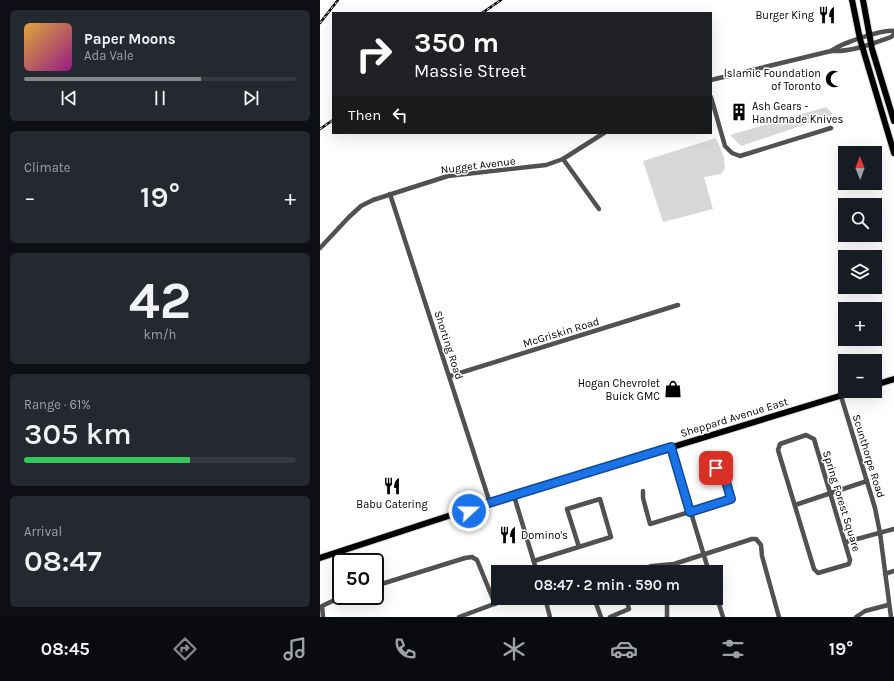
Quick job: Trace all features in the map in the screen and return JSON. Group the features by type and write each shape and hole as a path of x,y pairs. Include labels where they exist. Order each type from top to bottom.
{"main road":[{"path":"852,0 862,47 894,153"},
{"path":"862,0 871,44 894,121"},
{"path":"882,383 894,379"},
{"name":"Sheppard Avenue East","path":"320,558 490,503 838,397"}],"street":[{"path":"712,80 831,51 840,52 862,47 891,37 894,33 889,30 837,46 831,51"},
{"path":"712,101 725,146 732,153 740,156 831,128"},
{"name":"Nugget Avenue","path":"320,248 361,206 390,194 448,176 531,168 546,165 563,159 602,134"},
{"path":"563,159 598,209"},
{"name":"Shorting Road","path":"390,194 490,503"},
{"name":"McGriskin Road","path":"450,376 678,305"},
{"name":"Scunthorpe Road","path":"842,398 867,481 880,533 888,605 891,617"},
{"name":"Spring Forest Square","path":"806,435 811,436 814,439 846,542 850,560 849,564 825,572 818,573 815,571 795,505 778,446 806,435"},
{"path":"671,447 707,565"},
{"path":"644,491 643,498 650,524 731,499 725,478 716,468"},
{"path":"795,505 867,481"},
{"path":"514,496 535,565"},
{"path":"534,561 579,547 611,537 600,499 567,509 579,547"},
{"path":"846,542 894,529"},
{"path":"666,565 704,555 752,539 758,540 761,544 762,556 779,617"},
{"path":"384,583 472,557 477,560 491,594"},
{"path":"885,574 894,571"},
{"path":"323,617 322,606 332,601"},
{"path":"459,617 492,605"},
{"path":"546,605 550,617"},
{"path":"597,605 601,617"},
{"path":"610,617 629,609 628,605"},
{"path":"667,605 667,617"},
{"path":"719,605 723,617"},
{"path":"856,617 865,611 888,605"}],"shaded area":[{"path":"826,107 832,113 831,116 741,146 730,135"},
{"path":"716,138 724,157 725,168 721,174 704,177 713,209 663,222 643,161"}],"railway":[{"path":"320,23 338,0"},
{"path":"483,12 501,0"},
{"path":"320,129 332,121"}],"place":[{"name":"Burger King","path":"827,15"},
{"name":"Islamic Foundation of Toronto","path":"834,79"},
{"name":"Ash Gears - Handmade Knives","path":"739,112"},
{"name":"Hogan Chevrolet Buick GMC","path":"673,389"},
{"name":"Babu Catering","path":"392,486"},
{"name":"Domino's","path":"508,535"}],"route":[{"path":"469,511 479,506 671,447 690,512 731,499 725,478 716,468"}]}
